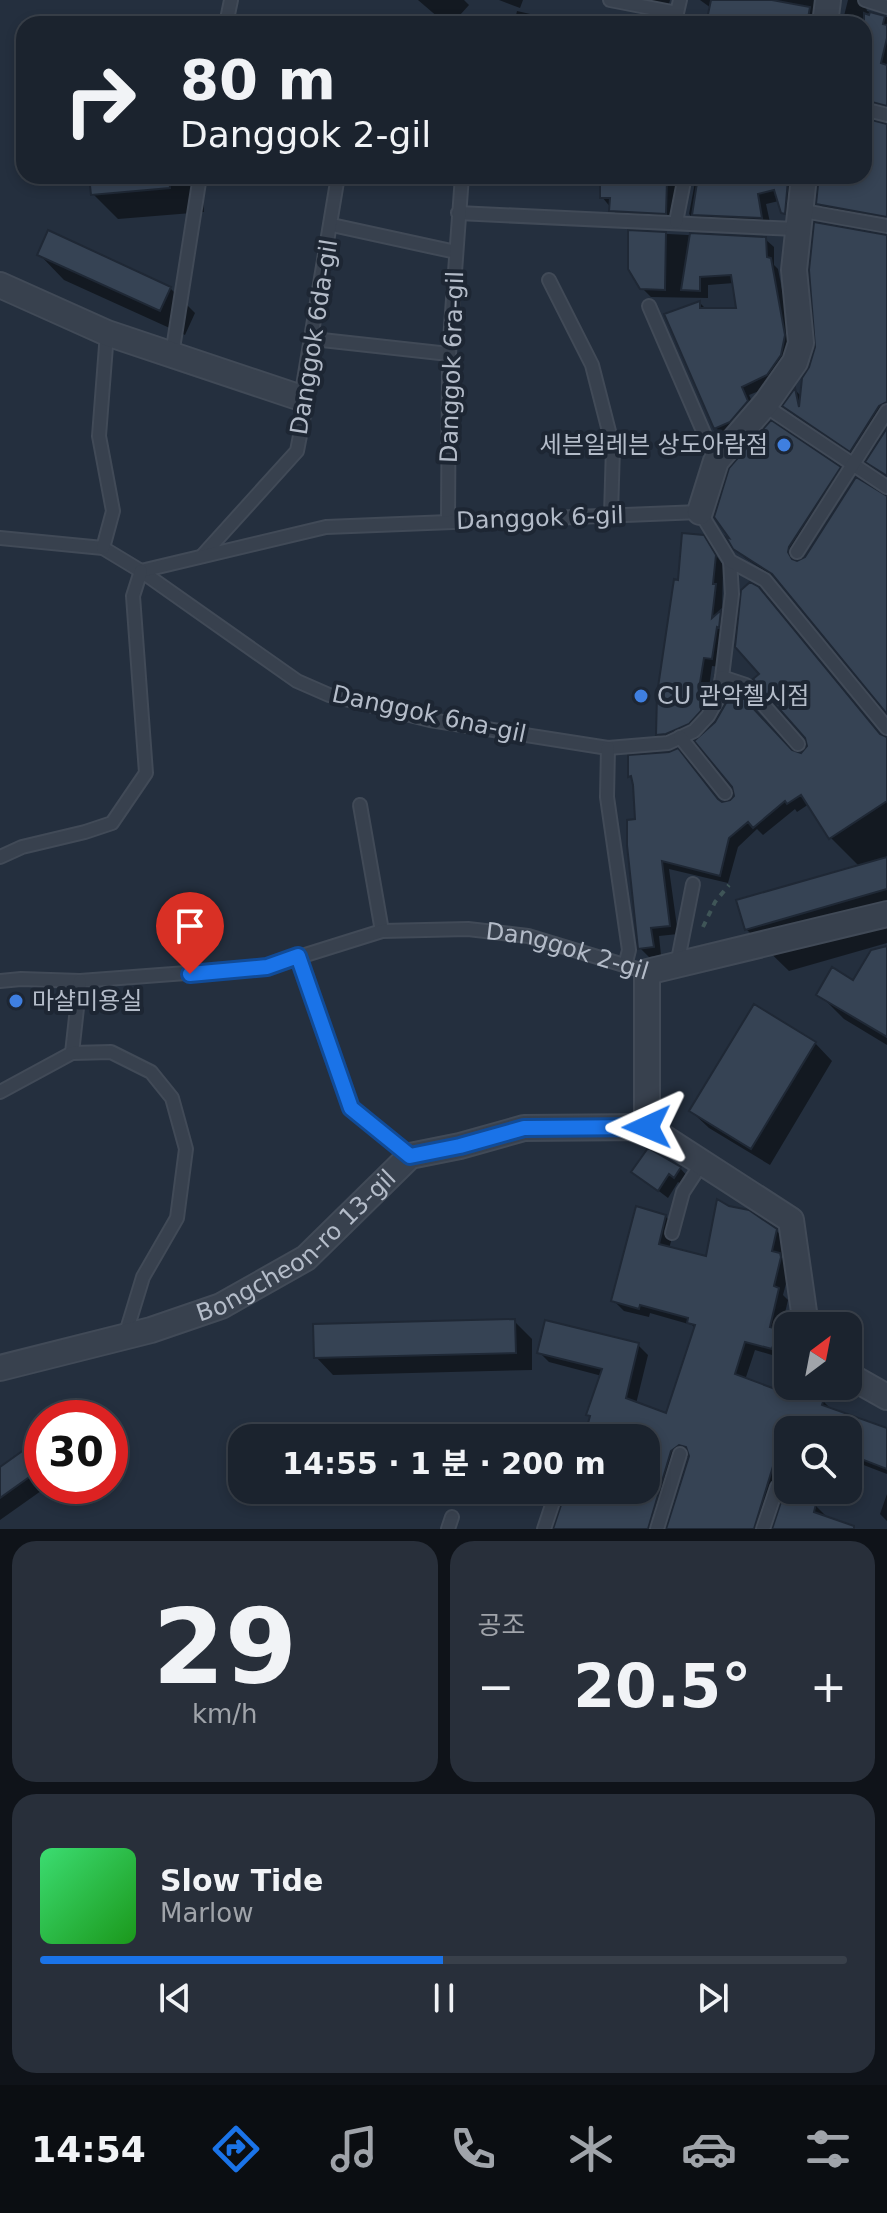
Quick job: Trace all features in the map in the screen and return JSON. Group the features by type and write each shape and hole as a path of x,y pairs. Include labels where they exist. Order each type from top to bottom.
{"street":[{"path":"700,512 716,461 764,405 795,362 801,343 794,270 803,184"},
{"path":"0,285 107,333 301,398"},
{"name":"Danggok 2-gil","path":"636,969 677,965 887,914"},
{"path":"636,969 647,1127 791,1220 804,1312"},
{"name":"Bongcheon-ro 13-gil","path":"0,1368 125,1336 221,1306 306,1258 410,1156 524,1128 647,1127"},
{"path":"862,1383 887,1397"}],"lane":[{"path":"610,0 678,6"},
{"path":"865,0 887,7"},
{"path":"172,355 199,184"},
{"name":"Danggok 6da-gil","path":"200,557 297,451 304,415 301,398 337,184"},
{"name":"Danggok 6ra-gil","path":"448,521 449,354 461,184"},
{"path":"676,222 683,184"},
{"path":"458,213 676,222 797,219 887,226"},
{"path":"332,225 456,252"},
{"path":"549,280 592,365 613,447 611,515"},
{"path":"649,306 716,461"},
{"path":"103,548 113,511 99,436 107,333"},
{"path":"313,339 449,354"},
{"path":"764,405 887,487"},
{"path":"797,552 887,411"},
{"path":"700,512 730,561 765,580 887,728"},
{"name":"Danggok 6-gil","path":"141,571 326,527 700,512"},
{"path":"0,538 103,548 141,571 133,596 146,773 112,823 22,847 0,857"},
{"name":"Danggok 6na-gil","path":"141,571 297,681 329,695 430,720 608,748 668,743 694,731 708,716 717,700 722,677 732,594 730,561"},
{"path":"722,677 746,685 798,744"},
{"path":"680,737 725,793"},
{"path":"608,748 607,797 629,950 636,969"},
{"path":"360,805 382,931"},
{"path":"677,965 693,884"},
{"name":"Danggok 2-gil","path":"0,981 80,981 267,967 382,931 469,929 528,936 636,969"},
{"path":"298,956 351,1108 410,1156"},
{"path":"72,1053 80,981"},
{"path":"0,1092 72,1053 111,1052 151,1072 172,1098 186,1149 177,1218 143,1277 125,1336"},
{"path":"672,1233 683,1192 702,1163"},
{"path":"657,1529 680,1454"},
{"path":"763,1529 774,1496"},
{"path":"544,1529 552,1504"}],"path":[{"path":"701,930 715,902 729,885"}],"building":[{"path":"711,0 772,0 810,7 808,16 708,16"},
{"path":"870,12 885,16 883,24 887,25 881,63 887,65 887,106 872,102 872,16 864,16 864,13 869,15"},
{"path":"872,120 887,124 887,217 816,204 818,184 872,184"},
{"path":"90,184 170,184 170,188 91,195"},
{"path":"600,184 667,184 666,214 609,211 610,198 600,198"},
{"path":"697,184 788,184 785,214 781,213 774,190 758,194 762,218 692,215"},
{"path":"814,222 887,235 887,402 879,406 850,452 782,406 795,388 799,407 802,378 815,347 809,270"},
{"path":"48,230 171,287 160,311 37,255"},
{"path":"628,230 666,232 665,290 640,289 628,269"},
{"path":"690,233 766,237 767,257 771,258 785,335 781,355 767,375 742,387 748,401 730,422 714,429 664,314 700,301 700,308 736,308 731,275 700,277 700,291 681,290"},
{"path":"771,420 841,467 789,547 792,559 797,561 805,557 856,477 887,496 887,714 772,574 733,549 714,517 729,468"},
{"path":"887,428 887,476 865,462"},
{"path":"682,533 704,535 716,555 712,618 721,610 719,628 712,659 704,658 698,695 703,695 701,711 689,724 656,735 657,694 674,579 678,580"},
{"path":"750,582 759,587 880,734 887,737 887,801 829,839 801,795 787,804 785,801 753,828 748,822 729,838 720,876 662,861 670,926 651,928 654,947 638,949 627,845 627,820 635,819 628,755 669,752 678,748 718,799 722,802 730,800 734,796 732,787 694,741 715,722 726,703 738,692 792,750 801,753 807,746 805,738 753,679 759,674 735,647 741,590"},
{"path":"887,857 887,889 745,930 736,900"},
{"path":"887,946 887,1037 816,995 832,967 853,980 871,950"},
{"path":"754,1004 816,1042 751,1149 689,1111"},
{"path":"648,1148 681,1167 674,1178 669,1174 658,1191 631,1172"},
{"path":"717,1199 729,1206 749,1210 777,1229 772,1251 780,1253 781,1257 774,1286 779,1288 770,1327 774,1328 774,1342 772,1349 745,1342 735,1374 774,1389 774,1400 824,1400 822,1405 853,1416 774,1416 774,1463 754,1529 666,1529 689,1456 686,1447 679,1445 671,1451 660,1488 660,1424 588,1424 590,1416 586,1415 602,1369 537,1353 545,1320 639,1343 626,1398 666,1413 695,1325 687,1323 688,1318 611,1301 636,1206 666,1215 659,1244 706,1256"},
{"path":"515,1319 516,1353 314,1358 313,1324"},
{"path":"862,1419 887,1428 887,1469 862,1459"},
{"path":"24,1450 24,1481 0,1498 0,1467"},
{"path":"561,1504 655,1504 648,1529 553,1529"},
{"path":"780,1504 816,1504 814,1512 854,1526 854,1529 772,1529"}],"place":[{"name":"세븐일레븐 상도아람점","path":"784,445"},
{"name":"CU 관악첼시점","path":"641,696"},
{"name":"마샬미용실","path":"16,1001"}],"route":[{"path":"190,974 267,967 298,956 351,1108 410,1156 524,1128 647,1127"}]}
